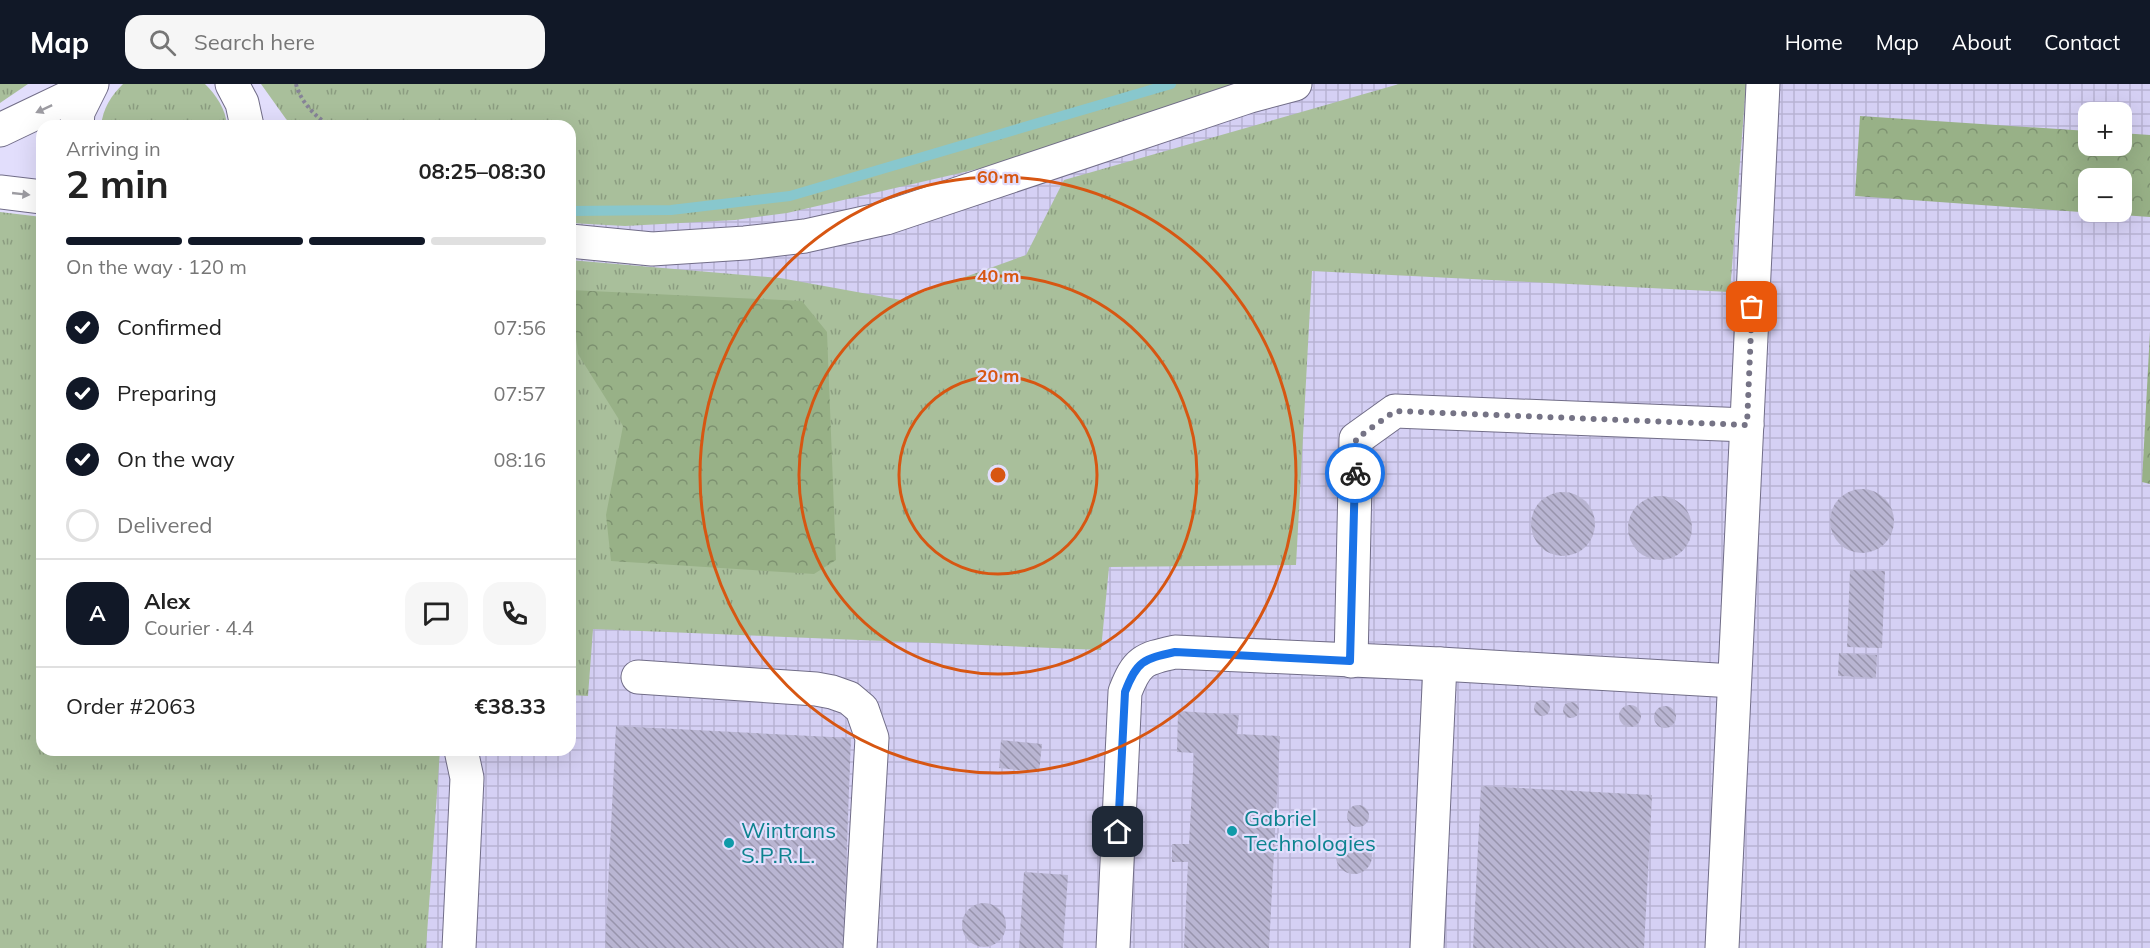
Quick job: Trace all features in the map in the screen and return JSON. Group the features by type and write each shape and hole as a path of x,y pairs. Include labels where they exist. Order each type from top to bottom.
{"street":[{"path":"232,84 242,103 247,120"},
{"path":"576,242 652,249 745,243 805,236 886,218 1251,96 1295,84"},
{"path":"1722,948 1763,84"},
{"path":"77,120 78,112 90,86"},
{"path":"0,130 90,86"},
{"path":"0,192 36,196"},
{"path":"1350,661 1356,439 1395,411 1747,425"},
{"path":"1113,948 1125,692 1132,673 1147,658 1175,652 1734,681"},
{"path":"1427,948 1440,664"},
{"path":"638,677 816,689 849,698 862,710 872,738 860,948"},
{"path":"459,948 467,778 462,756"}],"path":[{"path":"296,84 298,93 320,120"}],"shaded area":[{"path":"405,84 2150,84 2150,948 198,948 245,756 576,756 576,120 546,120"}],"green space":[{"path":"0,84 28,84 0,103"},
{"path":"123,84 205,84 220,103 226,120 102,120 108,103"},
{"path":"261,84 1247,84 982,168 787,213 735,220 625,226 576,223 576,120 286,119"},
{"path":"1399,84 1746,84 1730,292 1312,271 1296,565 1109,567 1101,650 593,629 588,696 576,695 576,261 780,278 901,300 1026,255 1064,180"},
{"path":"1860,116 2078,130 2078,156 2132,156 2132,134 2150,135 2150,217 2132,216 2132,168 2078,168 2078,212 1855,196"},
{"path":"0,212 36,216 36,756 440,756 426,948 0,948"},
{"path":"576,290 802,301 827,332 836,560 814,574 611,561 606,515 623,426 578,354"},
{"path":"2150,331 2150,484 2142,482"}],"building":[{"path":"1856,489 1868,489 1885,498 1892,509 1894,521 1892,533 1885,544 1868,553 1856,553 1844,548 1835,539 1830,527 1830,515 1835,503 1844,494"},
{"path":"1557,492 1569,492 1586,501 1593,512 1595,524 1593,536 1586,547 1569,556 1557,556 1545,551 1536,542 1531,530 1531,518 1536,506 1545,497"},
{"path":"1654,496 1666,496 1683,505 1690,516 1692,528 1690,540 1683,551 1666,560 1654,560 1642,555 1633,546 1628,534 1628,522 1633,510 1642,501"},
{"path":"1850,570 1885,571 1882,648 1847,647"},
{"path":"1839,653 1877,655 1876,678 1838,676"},
{"path":"1542,700 1548,702 1550,708 1548,714 1542,716 1536,714 1534,708 1536,702"},
{"path":"1571,702 1579,710 1571,718 1563,710"},
{"path":"1626,705 1634,705 1641,712 1641,720 1634,727 1626,727 1619,720 1619,712"},
{"path":"1661,706 1669,706 1676,713 1676,721 1669,728 1661,728 1654,721 1654,713"},
{"name":"Gabriel Technologies","path":"1178,711 1239,715 1237,734 1280,736 1269,948 1184,948 1188,862 1172,862 1172,844 1189,844 1194,753 1177,752"},
{"name":"Wintrans S.P.R.L.","path":"616,726 851,738 843,948 605,948"},
{"path":"1001,740 1042,744 1039,772 999,768"},
{"path":"1481,786 1652,795 1644,948 1473,948"},
{"path":"1354,805 1362,805 1369,812 1369,820 1362,827 1354,827 1347,820 1347,812"},
{"path":"1354,838 1367,843 1372,856 1367,869 1354,874 1341,869 1336,856 1341,843"},
{"path":"1024,872 1068,875 1063,948 1019,948"},
{"path":"984,903 993,904 1000,909 1005,916 1005,934 1000,941 993,946 984,947 975,946 968,941 963,934 962,925 963,916 968,909 975,904"}],"waterway":[{"path":"576,211 671,210 790,196 1171,84"}],"way so far":[{"path":"1355,473 1356,439 1395,411 1747,425 1752,307"}],"place":[{"name":"Gabriel Technologies","path":"1232,831"},
{"name":"Wintrans S.P.R.L.","path":"729,843"}],"route":[{"path":"1118,832 1125,692 1132,673 1147,658 1175,652 1350,661 1355,473"}]}
